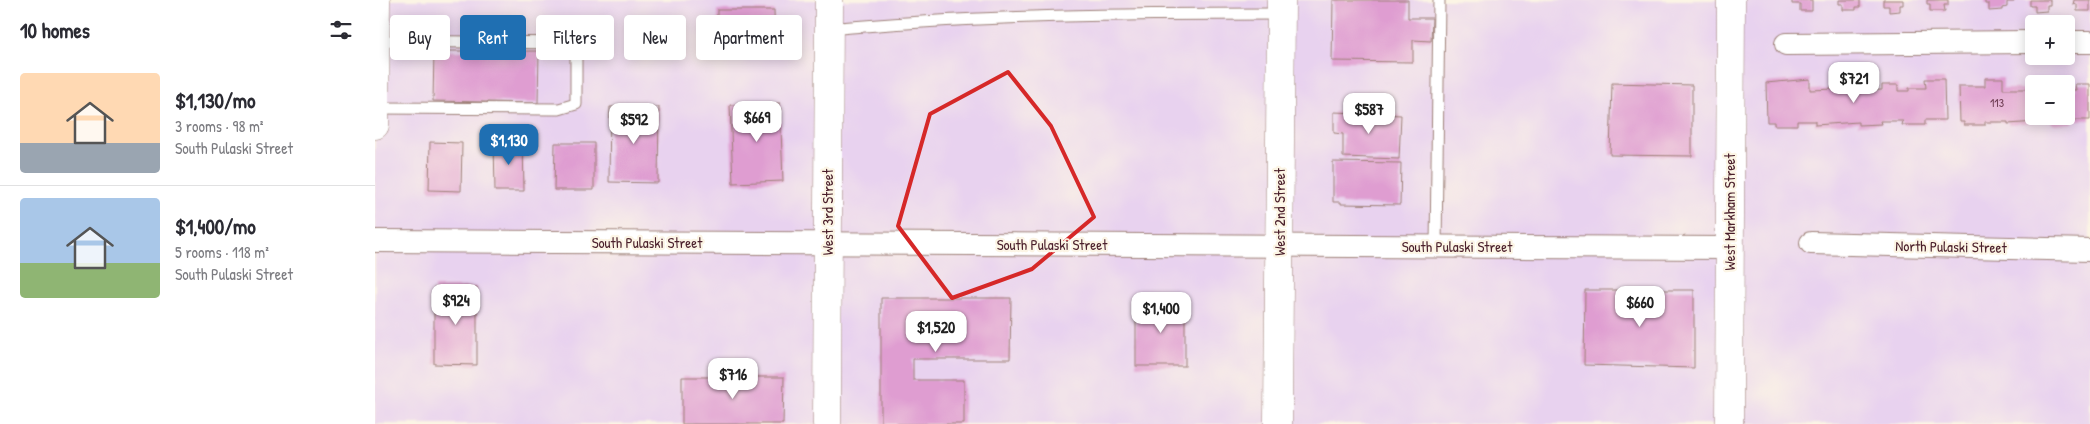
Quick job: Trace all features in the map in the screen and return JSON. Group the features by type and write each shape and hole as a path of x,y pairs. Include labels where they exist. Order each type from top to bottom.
{"main road":[{"path":"375,0 375,125"},
{"name":"West 3rd Street","path":"827,424 829,0"},
{"name":"West Markham Street","path":"1729,424 1731,0"},
{"name":"West 2nd Street","path":"1279,424 1281,7"}],"street":[{"path":"1786,44 2025,42"},
{"path":"2075,42 2090,42"},
{"name":"South Pulaski Street","path":"375,241 1730,248"},
{"name":"North Pulaski Street","path":"1811,244 2090,250"}],"lane":[{"path":"1436,247 1439,0"},
{"path":"829,28 896,22 1281,7"},
{"path":"375,41 569,43 576,51 576,104 559,109 375,108"}],"highlighted area":[{"path":"1008,72 1051,126 1094,217 1032,269 952,298 898,226 930,114"}],"shaded area":[{"path":"375,0 2090,0 2090,424 375,424"}],"building":[{"path":"1333,0 1408,0 1408,18 1432,18 1431,41 1413,40 1413,62 1332,61"},
{"path":"1792,0 1812,0 1812,11 1800,11 1800,4 1792,4"},
{"path":"1839,0 1860,0 1860,7 1856,7 1856,10 1843,10 1843,4 1839,4"},
{"path":"1883,0 1903,0 1903,5 1900,5 1900,11 1889,12 1889,6 1883,6"},
{"path":"1927,0 1948,0 1948,5 1944,5 1945,11 1930,11 1930,4 1927,4"},
{"path":"1985,0 2014,0 2014,2 2007,2 2007,7 2003,8 2003,10 1989,11 1989,4 1985,4"},
{"path":"2030,0 2050,0 2050,5 2047,5 2047,11 2035,12 2035,6 2030,6"},
{"path":"2074,0 2090,0 2090,11 2077,11 2077,4 2073,5"},
{"path":"717,10 774,10 774,15 717,15"},
{"path":"450,51 460,51 460,60 526,60 526,51 536,51 536,60 539,60 538,103 433,101 434,60 450,60"},
{"path":"1985,78 2003,78 2003,89 2025,89 2025,123 2008,124 2008,122 1985,122 1985,125 1964,125 1964,122 1960,122 1959,86 1985,86"},
{"path":"1810,79 1810,90 1836,89 1836,84 1855,84 1855,91 1882,90 1882,85 1898,85 1898,91 1909,91 1909,88 1926,88 1925,79 1944,79 1945,120 1925,120 1925,125 1902,125 1903,121 1880,121 1881,124 1858,125 1858,122 1815,125 1815,121 1797,121 1797,125 1774,125 1774,122 1767,122 1766,83"},
{"path":"1612,83 1692,85 1692,156 1610,155"},
{"path":"2075,84 2090,84 2090,120 2075,120"},
{"path":"780,103 783,181 733,183 730,105"},
{"path":"610,107 659,107 658,183 609,182"},
{"path":"1334,112 1401,115 1399,159 1343,157 1343,134 1334,133"},
{"path":"494,141 523,141 524,191 495,191"},
{"path":"430,142 462,143 461,191 429,190"},
{"path":"555,143 594,143 594,190 554,190"},
{"path":"1333,162 1401,163 1400,205 1341,204 1341,202 1333,202"},
{"path":"434,287 477,287 477,365 434,364"},
{"path":"1585,290 1694,290 1694,368 1584,365"},
{"path":"881,298 1011,298 1010,359 913,359 913,380 964,380 964,424 881,424"},
{"path":"1136,302 1185,302 1185,366 1136,366"},
{"path":"682,377 784,377 783,424 682,424"}]}
